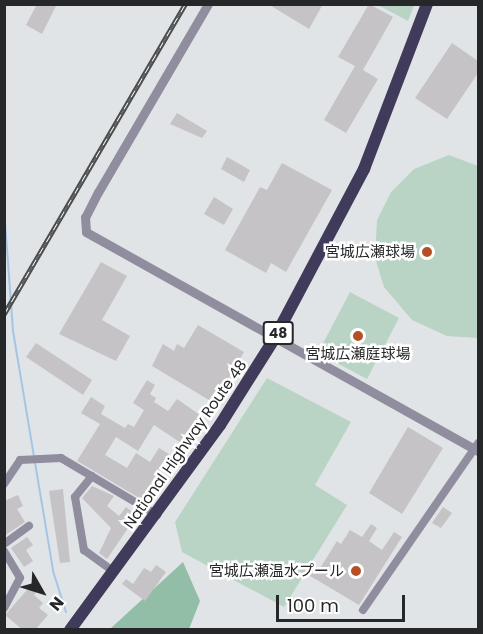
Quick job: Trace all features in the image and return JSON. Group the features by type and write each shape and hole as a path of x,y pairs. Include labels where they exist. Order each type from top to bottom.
{"highway":[{"name":"National Highway Route 48","path":"70,630 157,514 273,341 364,169 427,4"}],"street":[{"path":"208,4 98,192 85,217 86,232 273,341 477,447 363,609"},
{"path":"4,484 20,460 48,457 92,476 157,514"},
{"path":"92,476 75,497 84,550 114,572"},
{"path":"4,544 29,526"},
{"path":"4,551 20,578 4,608"}],"green space":[{"path":"378,5 414,5 408,21"},
{"name":"宮城広瀬球場","path":"449,155 478,166 477,338 447,336 412,320 384,287 375,258 377,220 391,192 414,169"},
{"name":"宮城広瀬庭球場","path":"350,292 399,318 367,379 318,353"},
{"path":"267,378 351,422 315,485 347,505 284,607 182,552 175,522"},
{"path":"183,562 200,601 189,629 110,629"}],"building":[{"path":"37,4 57,4 42,34 26,25"},
{"path":"268,4 323,4 309,29"},
{"path":"369,4 393,17 363,70 378,79 346,133 324,120 355,66 338,57"},
{"path":"452,43 478,61 478,73 447,119 415,98"},
{"path":"177,113 207,131 202,138 170,124"},
{"path":"227,157 250,170 244,182 221,169"},
{"path":"282,163 332,190 286,272 271,263 266,273 225,250 260,187 267,190"},
{"path":"214,197 233,209 224,225 204,214"},
{"path":"101,262 127,276 102,320 130,336 116,361 59,334"},
{"path":"198,325 244,352 214,403 152,366 163,344 174,351 177,344 184,348"},
{"path":"36,343 92,380 83,395 26,357"},
{"path":"147,380 155,385 150,394 156,398 154,402 168,411 177,399 200,415 181,443 154,425 138,451 116,437 105,455 127,468 136,453 150,462 159,448 169,454 141,499 77,461 100,424 81,413 91,397 105,406 101,414 125,428 128,424 134,427 144,410 133,403"},
{"path":"408,427 443,448 402,514 369,493"},
{"path":"92,486 114,496 107,506 119,516 126,507 137,515 107,559 99,553 111,528 82,498"},
{"path":"63,489 70,562 60,563 49,491"},
{"path":"18,495 23,506 17,509 25,522 4,536 4,501"},
{"path":"443,507 452,513 441,528 432,523"},
{"path":"371,524 377,528 369,541 382,550 394,532 402,537 359,605 300,570 304,564 317,573 337,541 341,544 350,530 362,537"},
{"path":"27,537 33,545 26,550 33,561 24,567 11,548"},
{"path":"156,565 166,572 145,601 122,584 126,579 133,584 144,568 151,572"},
{"path":"33,583 39,589 34,595 43,603 39,608 48,615 35,630 23,630 5,615"}],"waterway":[{"path":"4,208 13,331 53,571 66,612"}],"railway":[{"path":"4,314 185,4"}],"place":[{"name":"宮城広瀬球場","path":"427,252"},
{"name":"宮城広瀬庭球場","path":"358,336"},
{"name":"宮城広瀬温水プール","path":"356,571"}]}
